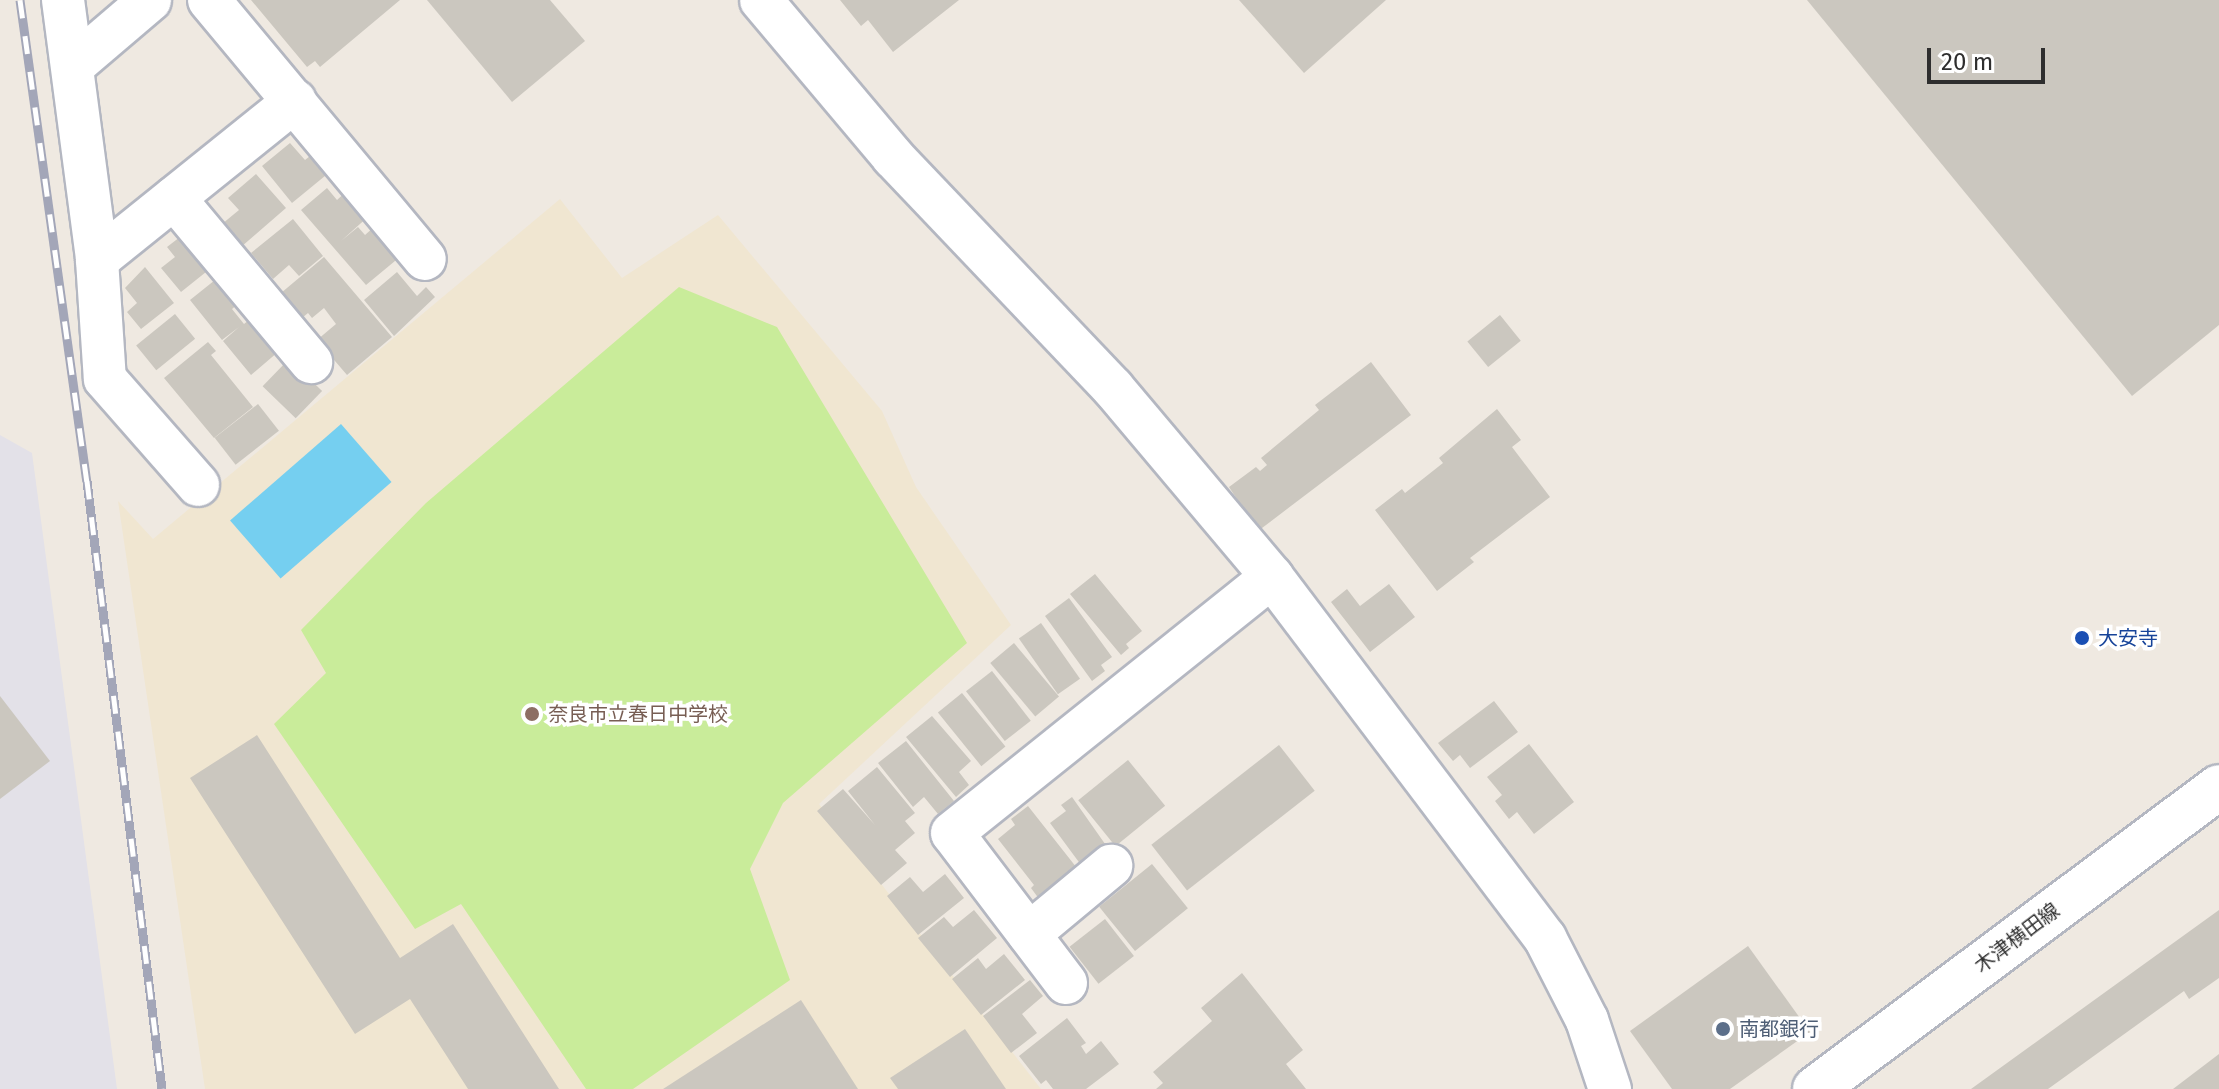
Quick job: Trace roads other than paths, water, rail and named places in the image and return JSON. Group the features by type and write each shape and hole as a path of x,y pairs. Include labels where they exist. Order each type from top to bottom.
{"main road":[{"name":"木津横田線","path":"1815,1089 2219,787"}],"street":[{"path":"63,0 74,65 97,260 105,379 198,485"},
{"path":"74,65 150,0"},
{"path":"209,0 425,259"},
{"path":"761,0 893,157 1113,388 1272,577 1545,938 1587,1020 1610,1089"},
{"path":"97,260 295,101"},
{"path":"174,198 311,362"},
{"path":"1066,983 952,833 1272,577"},
{"path":"1029,934 1111,866"}],"water":[{"path":"341,424 392,482 281,579 230,520"}],"railway":[{"path":"20,0 87,481 162,1089"}],"place":[{"name":"大安寺","path":"2082,638"},
{"name":"奈良市立春日中学校","path":"532,714"},
{"name":"南都銀行","path":"1723,1029"}]}
